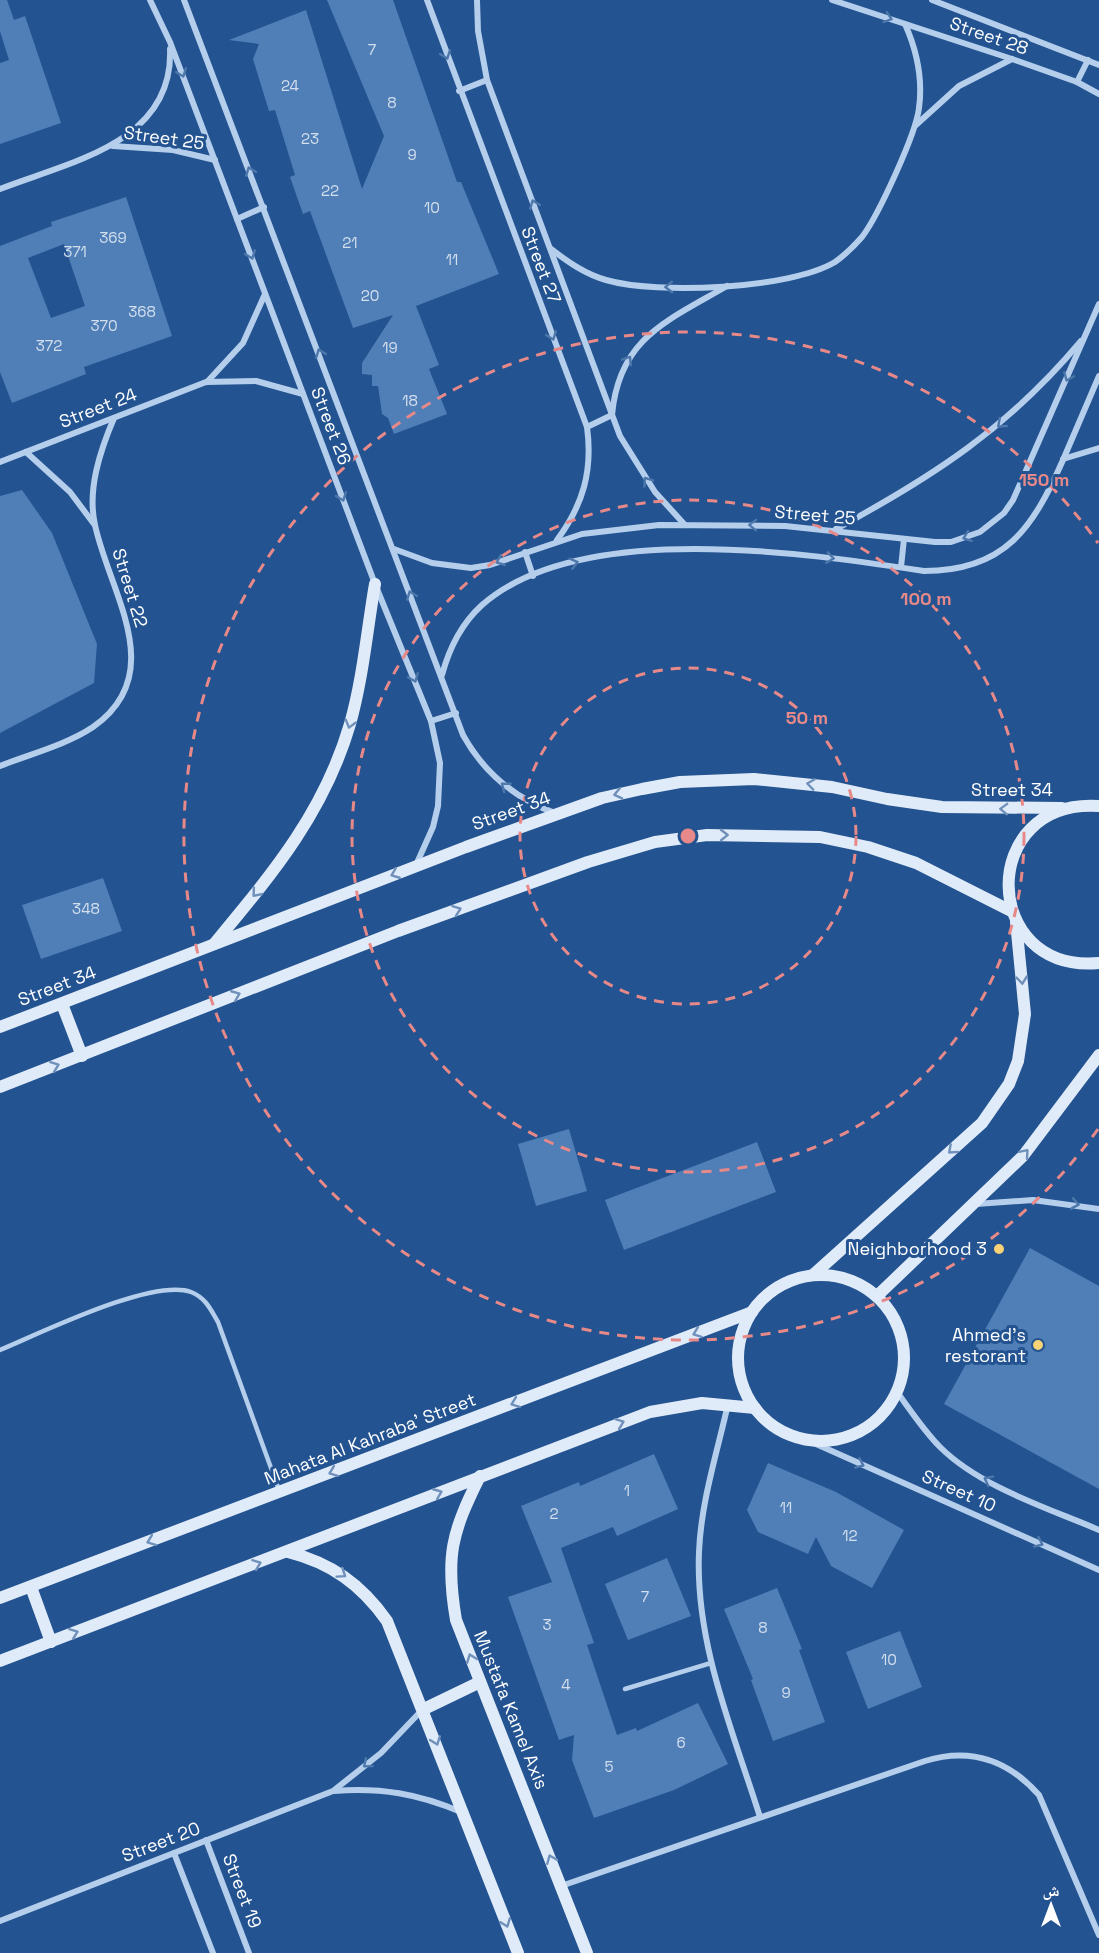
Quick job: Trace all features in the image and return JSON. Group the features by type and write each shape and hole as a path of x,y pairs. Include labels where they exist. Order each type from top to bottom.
{"street":[{"name":"Street 26","path":"150,0 170,42 375,584 431,721 440,763 438,806 429,837 415,866"},
{"name":"Street 26","path":"184,0 456,713 474,754 489,772 520,797 556,814"},
{"name":"Street 27","path":"427,0 459,91 587,427 590,447 585,487 579,506 556,540"},
{"name":"Street 27","path":"477,0 478,31 487,80 612,415 642,475 685,525"},
{"name":"Street 28","path":"832,0 1012,59 1077,82 1099,94"},
{"name":"Street 28","path":"932,0 1099,65"},
{"path":"550,249 586,273 627,285 652,287 728,286 806,275 838,260 851,249 876,213 916,126 921,91 920,74 917,57 905,24"},
{"name":"Street 25","path":"0,189 110,146 136,130 156,107 168,76 170,42"},
{"path":"916,126 959,86 1012,59"},
{"path":"1077,82 1088,60"},
{"path":"459,91 487,80"},
{"name":"Street 25","path":"110,146 152,147 215,160"},
{"path":"237,219 264,207"},
{"path":"587,427 612,415 616,384 623,368 644,339 658,327 728,286"},
{"name":"Street 24","path":"206,382 243,343 260,311 265,294"},
{"name":"Street 25","path":"394,549 432,563 471,568 490,565 556,540 624,527 784,526 935,542 965,539 1004,513 1020,486 1099,304"},
{"path":"835,530 928,478 986,437 1038,389 1085,336"},
{"path":"442,676 456,638 480,606 505,589 533,576 598,558 669,549 757,549 948,571 971,566 1016,540 1037,513 1099,376"},
{"name":"Street 24","path":"0,462 206,382 256,381 303,394"},
{"name":"Street 22","path":"94,524 95,481 99,459 114,418"},
{"path":"1063,459 1099,448"},
{"name":"Street 22","path":"0,766 91,728 113,708 128,682 131,667 131,637 94,524 70,492 26,452"},
{"path":"901,567 904,539"},
{"path":"525,552 533,576"},
{"path":"212,946 292,848 326,788 340,756 358,689 375,584"},
{"path":"431,721 456,713"},
{"name":"Street 34","path":"0,1027 415,866 556,814 642,789 718,779 796,782 942,807 1062,808"},
{"path":"1082,805 1099,794"},
{"path":"813,1275 982,1123 1009,1084 1022,1046 1025,1014 1014,916 1007,890 1009,869 1016,849 1027,831 1043,818 1062,808 1082,805 1099,806"},
{"path":"0,1087 398,931 588,862 655,842 707,835 820,837 868,847 916,863 1014,916 1032,943 1055,958 1082,964 1099,963"},
{"path":"62,1004 82,1056"},
{"path":"877,1296 1023,1156 1098,1061"},
{"path":"975,1204 1033,1200 1099,1209"},
{"path":"813,1275 858,1283 877,1296 891,1312 900,1331 905,1351 904,1372 897,1392 882,1415 860,1431 834,1440 807,1440 787,1434 769,1423 755,1408 743,1386 738,1360 741,1335 752,1312 768,1294 789,1281 813,1275"},
{"name":"Mahata Al Kahraba' Street","path":"0,1598 752,1312"},
{"name":"Street 10","path":"897,1392 940,1447 965,1467 992,1483 1099,1530"},
{"path":"0,1662 650,1412 676,1406 728,1404 755,1408"},
{"path":"728,1404 702,1513 699,1588 711,1663 760,1817"},
{"name":"Street 10","path":"807,1440 1099,1570"},
{"name":"Mustafa Kamel Axis","path":"480,1476 459,1518 450,1569 456,1620 587,1953"},
{"path":"288,1552 312,1558 335,1569 373,1601 398,1643 518,1953"},
{"path":"31,1587 51,1642"},
{"path":"423,1709 480,1682"},
{"name":"Street 20","path":"0,1921 333,1791 381,1753 423,1709"},
{"path":"561,1886 942,1756 958,1754 992,1759 1010,1768 1026,1780 1039,1795 1097,1922 1099,1935"},
{"name":"Street 20","path":"333,1791 378,1789 400,1792 464,1813"},
{"name":"Street 19","path":"206,1840 249,1953"},
{"path":"174,1853 213,1953"}],"lane":[{"path":"0,1350 138,1295 171,1288 192,1293 207,1303 218,1322 280,1493"},
{"path":"625,1689 711,1663"}],"building":[{"path":"0,0 7,0 14,20 25,16 61,123 0,144 0,63 9,60 0,31"},
{"path":"327,0 393,0 457,182 461,182 499,274 416,306 439,365 429,369 447,414 394,434 388,418 382,414 378,386 372,386 372,375 362,374 362,363 393,315 353,328 310,211 303,214 290,177 295,175 275,110 269,111 253,59 259,44 229,40 306,10 362,189 384,136"},
{"path":"126,197 172,336 84,367 86,374 12,403 0,372 0,246 52,226 51,222","holes":["64,244 85,306 51,318 28,258"]},
{"path":"22,490 52,533 97,644 94,683 0,733 0,496"},
{"path":"103,878 122,931 41,959 22,905"},
{"path":"569,1129 587,1191 536,1206 518,1144"},
{"path":"757,1142 776,1192 624,1250 605,1200"},
{"name":"Ahmed's restorant","path":"1030,1248 1099,1286 1099,1489 944,1404"},
{"path":"654,1454 678,1509 617,1536 613,1527 561,1548 594,1643 587,1645 617,1735 636,1728 637,1731 698,1703 728,1764 674,1790 594,1818 572,1760 574,1735 559,1740 508,1597 552,1582 521,1506 579,1482 580,1486"},
{"path":"768,1463 836,1492 904,1530 872,1588 831,1566 816,1537 808,1554 758,1532 747,1510"},
{"path":"667,1558 691,1616 628,1640 605,1584"},
{"path":"777,1588 802,1649 799,1650 825,1722 773,1741 751,1680 753,1679 724,1609"},
{"path":"900,1631 922,1687 868,1709 846,1652"}],"place":[{"name":"Neighborhood 3","path":"999,1249"},
{"name":"Ahmed's restorant","path":"1038,1345"}]}
